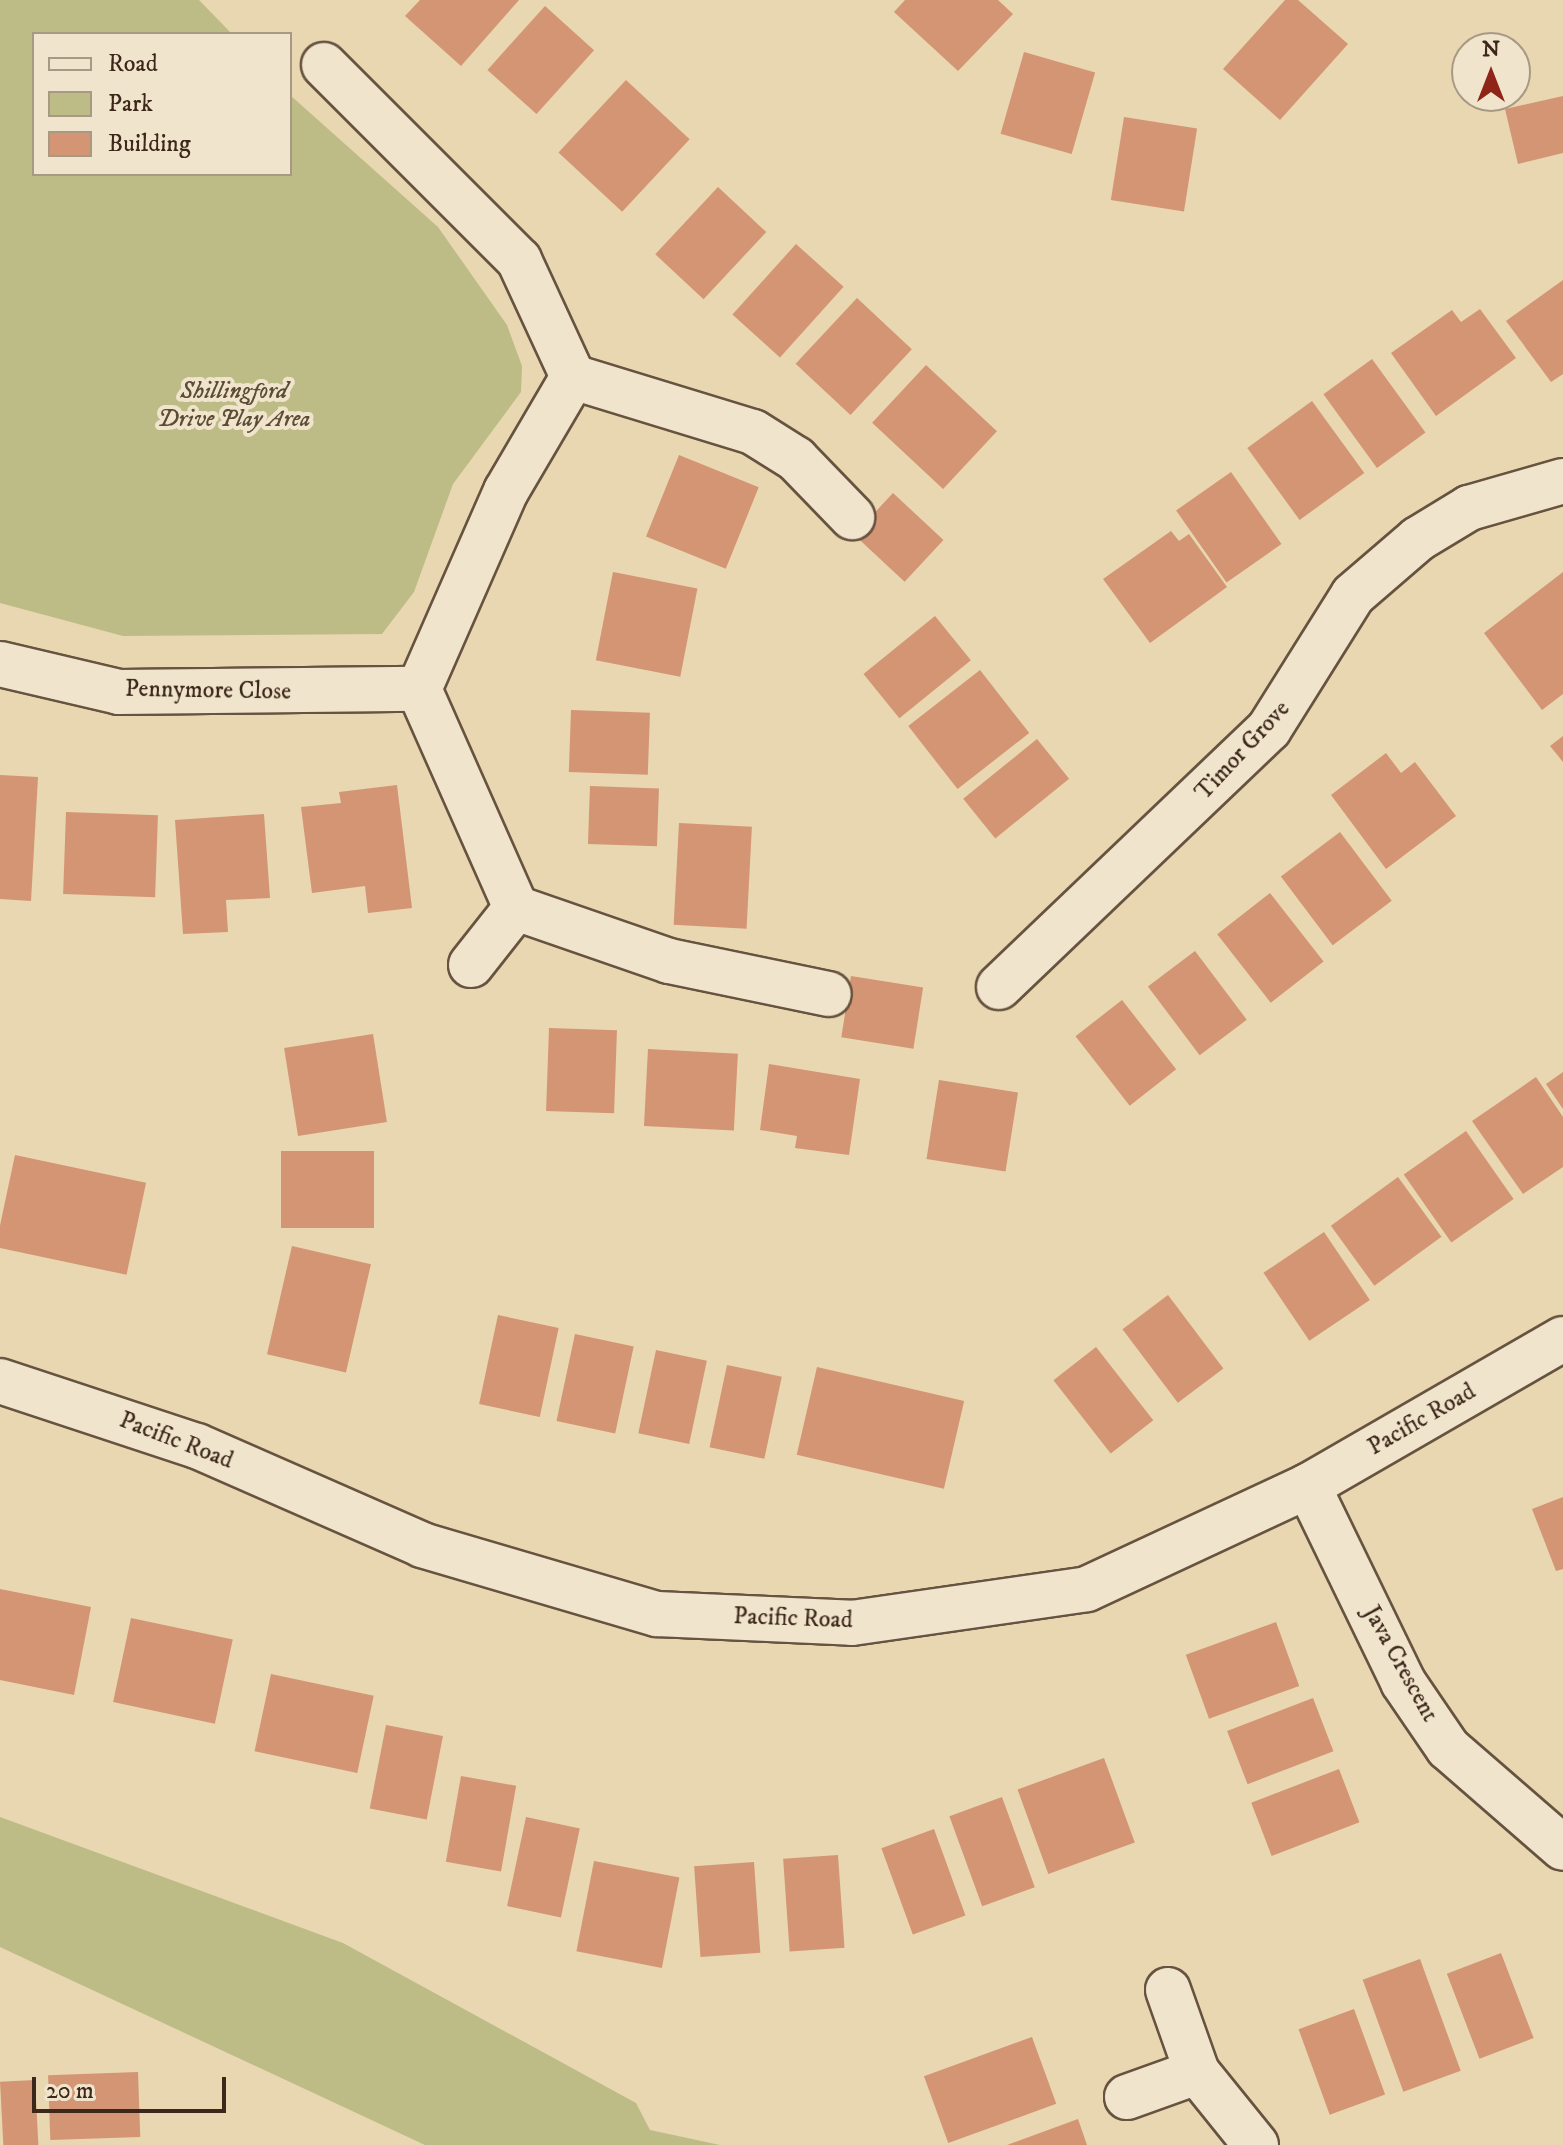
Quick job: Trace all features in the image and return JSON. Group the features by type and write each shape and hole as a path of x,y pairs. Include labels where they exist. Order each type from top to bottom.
{"street":[{"path":"324,65 519,260 573,377 753,432 796,459 852,517"},
{"path":"573,377 506,491 419,689 516,908 669,961 829,994"},
{"name":"Timor Grove","path":"999,987 1269,729 1353,595 1418,539 1469,508 1563,481"},
{"name":"Pennymore Close","path":"0,664 119,692 419,689"},
{"path":"471,965 516,908"},
{"name":"Pacific Road","path":"0,1381 197,1446 422,1545 657,1614 852,1623 1087,1589 1308,1486 1563,1339"},
{"name":"Java Crescent","path":"1308,1486 1403,1682 1448,1748 1563,1848"},
{"path":"1168,1990 1197,2072 1256,2145"},
{"path":"1127,2097 1197,2072"}],"green space":[{"name":"Shillingford Drive Play Area","path":"0,0 199,0 230,32 32,32 32,176 292,176 292,97 438,227 507,325 522,366 521,392 453,484 414,592 382,634 123,636 0,603"},
{"path":"0,1817 343,1943 636,2103 650,2130 720,2145 425,2145 0,1947"}],"building":[{"path":"420,0 519,0 461,66 405,16"},
{"path":"905,0 998,0 1013,14 958,71 894,12"},
{"path":"1285,0 1298,0 1348,44 1280,120 1223,69"},
{"path":"545,6 594,50 537,114 487,70"},
{"path":"1024,52 1095,72 1072,154 1001,134"},
{"path":"626,80 690,139 622,212 558,152"},
{"path":"1563,96 1563,153 1518,164 1506,112 1531,112 1531,103"},
{"path":"1124,117 1197,129 1184,212 1111,200"},
{"path":"718,187 766,232 704,299 655,254"},
{"path":"796,244 844,287 780,357 732,315"},
{"path":"1563,280 1563,374 1551,382 1506,321"},
{"path":"857,298 912,349 850,415 796,364"},
{"path":"1480,309 1516,358 1436,416 1391,353 1452,310 1461,322"},
{"path":"1372,359 1425,433 1377,468 1323,394"},
{"path":"926,365 997,431 943,489 872,423"},
{"path":"1312,401 1364,473 1300,520 1247,448"},
{"path":"679,455 759,487 726,569 646,537"},
{"path":"1231,472 1281,544 1227,583 1176,510"},
{"path":"893,493 943,540 905,582 854,535"},
{"path":"1171,531 1179,541 1189,534 1227,587 1150,643 1103,579"},
{"path":"613,572 697,588 680,677 596,660"},
{"path":"1563,572 1563,694 1542,710 1484,633"},
{"path":"935,616 971,660 899,718 864,674"},
{"path":"980,670 1029,733 958,789 908,726"},
{"path":"571,710 650,713 648,775 569,772"},
{"path":"1563,736 1563,762 1550,746"},
{"path":"1037,739 1069,779 995,838 963,799"},
{"path":"1386,753 1401,773 1415,762 1456,816 1386,869 1331,795"},
{"path":"0,775 38,777 31,901 0,899"},
{"path":"397,785 412,908 368,913 365,886 312,893 301,807 341,803 339,792"},
{"path":"590,786 659,788 657,846 588,844"},
{"path":"66,812 158,815 155,897 63,894"},
{"path":"264,814 270,898 226,900 228,932 183,934 175,820"},
{"path":"679,823 752,827 747,929 674,925"},
{"path":"1340,832 1392,901 1333,945 1281,877"},
{"path":"1270,893 1324,962 1271,1003 1217,934"},
{"path":"1195,951 1247,1020 1200,1055 1148,987"},
{"path":"851,976 923,987 913,1049 841,1037"},
{"path":"1122,1000 1176,1069 1130,1106 1076,1036"},
{"path":"549,1028 617,1030 614,1113 546,1111"},
{"path":"373,1034 387,1122 298,1136 284,1048"},
{"path":"648,1049 738,1054 734,1131 644,1126"},
{"path":"769,1064 860,1079 849,1155 795,1148 797,1136 760,1130"},
{"path":"1563,1072 1563,1109 1546,1084"},
{"path":"1536,1077 1563,1117 1563,1167 1523,1194 1472,1121"},
{"path":"939,1080 1018,1093 1006,1172 926,1159"},
{"path":"1466,1131 1514,1199 1451,1243 1404,1175"},
{"path":"281,1151 374,1151 374,1228 281,1228"},
{"path":"15,1155 146,1183 127,1275 0,1248 0,1226"},
{"path":"1398,1177 1441,1237 1374,1286 1331,1226"},
{"path":"1324,1232 1370,1300 1309,1341 1263,1273"},
{"path":"292,1246 371,1264 346,1372 267,1354"},
{"path":"1168,1295 1223,1368 1178,1403 1122,1329"},
{"path":"498,1315 559,1328 540,1417 479,1404"},
{"path":"575,1334 634,1346 615,1434 556,1421"},
{"path":"1096,1347 1153,1420 1111,1454 1053,1380"},
{"path":"656,1350 707,1361 689,1444 638,1433"},
{"path":"727,1365 782,1377 764,1459 710,1447"},
{"path":"817,1367 964,1401 944,1489 797,1455"},
{"path":"1563,1497 1563,1569 1556,1571 1532,1509"},
{"path":"0,1589 91,1607 74,1695 0,1680"},
{"path":"131,1618 233,1640 215,1724 113,1702"},
{"path":"1276,1622 1299,1686 1209,1719 1186,1655"},
{"path":"271,1674 374,1696 357,1773 255,1751"},
{"path":"1313,1698 1333,1751 1248,1784 1227,1731"},
{"path":"386,1725 443,1736 427,1820 370,1808"},
{"path":"1104,1758 1135,1843 1048,1874 1018,1789"},
{"path":"1339,1769 1359,1822 1272,1856 1251,1803"},
{"path":"461,1776 516,1786 501,1871 446,1862"},
{"path":"1002,1797 1035,1887 982,1906 949,1816"},
{"path":"526,1817 580,1828 561,1917 507,1906"},
{"path":"934,1829 965,1915 913,1935 881,1848"},
{"path":"838,1855 844,1948 790,1952 783,1859"},
{"path":"594,1861 679,1878 662,1968 576,1951"},
{"path":"754,1862 760,1953 700,1957 694,1866"},
{"path":"1501,1953 1534,2038 1479,2059 1447,1974"},
{"path":"1420,1959 1461,2071 1403,2092 1363,1980"},
{"path":"1354,2009 1385,2095 1330,2115 1299,2029"},
{"path":"1032,2037 1056,2104 948,2143 924,2076"},
{"path":"138,2072 140,2137 50,2140 48,2075"},
{"path":"35,2080 38,2145 3,2145 0,2082"},
{"path":"1078,2119 1087,2145 1007,2145"}]}
